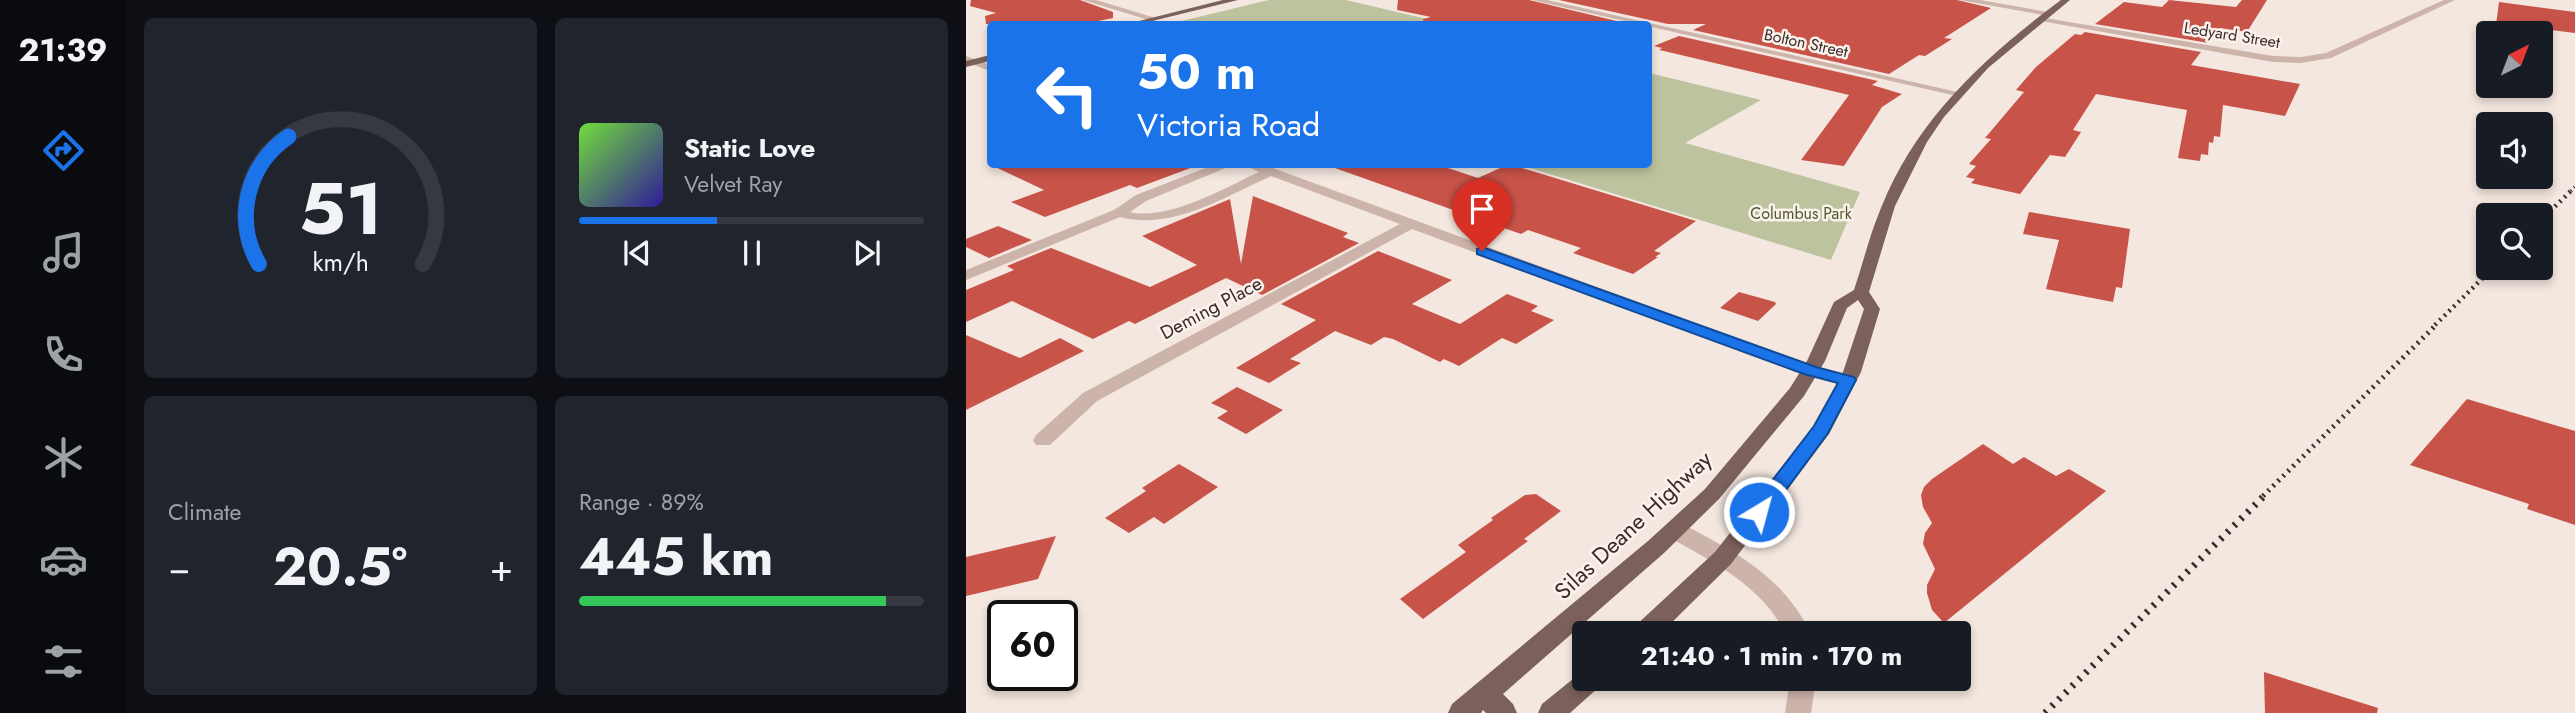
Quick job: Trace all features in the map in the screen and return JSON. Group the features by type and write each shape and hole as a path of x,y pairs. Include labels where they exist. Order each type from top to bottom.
{"main road":[{"path":"1146,21 1234,0"},
{"path":"1658,621 1723,558 1822,429 1848,380 1872,309 1861,292 1884,216 1920,142 1957,93 1991,58 2066,0"},
{"path":"969,62 987,59"},
{"name":"Silas Deane Highway","path":"1461,713 1675,530 1740,464 1790,402 1810,371 1840,305 1861,292"},
{"path":"1551,713 1576,691"},
{"path":"1485,694 1504,713"}],"street":[{"path":"1087,0 1156,19"},
{"name":"Bolton Street","path":"1536,0 1630,21"},
{"name":"Ledyard Street","path":"1964,0 2273,59 2301,60 2328,56 2451,0"},
{"name":"Bolton Street","path":"1652,26 1957,93"},
{"path":"969,62 987,67"},
{"path":"966,275 1119,213 1141,198 1218,168"},
{"path":"1260,168 1810,371 1848,380"},
{"path":"1119,213 1129,218 1154,217 1191,206 1270,172"},
{"name":"Deming Place","path":"1043,440 1090,397 1409,225"},
{"path":"1675,530 1750,574 1776,596 1793,621"},
{"path":"1798,713 1802,691"}],"green space":[{"path":"1269,0 1346,0 1435,21 1182,21"},
{"name":"Columbus Park","path":"1652,74 1761,100 1685,143 1860,192 1831,260 1530,168 1652,168"}],"building":[{"path":"971,0 1080,0 1113,12 1113,18 1098,21 987,21 986,24 985,16 996,13 970,6"},
{"path":"1398,0 1529,0 1616,21 1423,21 1431,17 1397,10"},
{"path":"1559,0 1957,0 1991,8 1944,38 1952,39 1889,74 1693,30 1706,24 1668,24"},
{"path":"2169,0 2236,7 2242,0 2267,0 2247,32 2220,28 2209,43 2095,24 2124,2 2162,7"},
{"path":"2499,2 2575,12 2575,33 2553,30 2553,21 2497,21"},
{"path":"2085,32 2201,52 2191,65 2300,84 2285,116 2223,105 2220,137 2214,136 2213,143 2209,142 2208,155 2201,154 2200,161 2178,158 2187,110 2096,94 2073,130 2081,132 2065,157 2050,155 2020,194 1971,183 1975,179 1966,177 1976,166 1969,164 1991,139 1985,138 2024,92 2016,90 2036,67 2075,34 2081,35"},
{"path":"1679,36 1878,81 1872,85 1902,94 1882,107 1844,166 1801,160 1849,95 1659,50 1662,48 1654,46"},
{"path":"997,168 1190,168 1137,188 1130,185 1045,217 1011,202 1044,190"},
{"path":"1335,168 1448,168 1478,178 1500,168 1522,168 1696,221 1654,251 1661,253 1633,274 1573,253 1581,248 1528,230 1521,234"},
{"path":"1253,196 1348,233 1343,237 1359,243 1262,295 1226,278 1135,324 1129,321 1093,339 1012,301 966,322 966,290 1014,270 1007,266 1051,248 1150,287 1197,265 1142,236 1230,199 1241,264"},
{"path":"2029,212 2130,229 2122,288 2116,287 2113,302 2046,289 2059,240 2023,234"},
{"path":"998,226 1032,240 989,258 966,247 966,239"},
{"path":"1378,251 1452,280 1412,304 1460,324 1507,294 1538,306 1531,311 1554,320 1516,344 1502,338 1459,366 1444,359 1440,362 1393,339 1384,337 1371,345 1335,331 1290,359 1301,363 1269,383 1236,368 1316,320 1281,304"},
{"path":"1739,292 1776,304 1758,321 1720,308"},
{"path":"966,335 1020,358 1060,338 1084,351 966,410"},
{"path":"1237,387 1283,410 1246,434 1217,418 1228,411 1211,403"},
{"path":"2467,399 2575,431 2575,525 2527,509 2529,504 2410,465"},
{"path":"1983,444 2013,464 2024,457 2056,476 2069,469 2106,491 1946,621 1942,621 1932,610 1927,593 1927,585 1935,569 1923,544 1925,533 1932,523 1923,507 1921,495 1932,479"},
{"path":"1179,464 1218,487 1164,524 1154,517 1129,533 1105,518 1146,491 1142,488"},
{"path":"1536,494 1561,511 1524,539 1528,541 1423,619 1400,599 1466,552 1458,545 1493,520 1491,518 1525,495"},
{"path":"1056,536 1038,579 966,596 966,557"},
{"path":"2264,672 2378,708 2377,713 2265,713"}],"railway":[{"path":"2553,208 2573,189"},
{"path":"2435,325 2481,280"},
{"path":"2263,496 2437,324"},
{"path":"2045,713 2265,495"}],"route":[{"path":"1482,251 1810,371 1848,380 1822,429 1759,512"}]}
